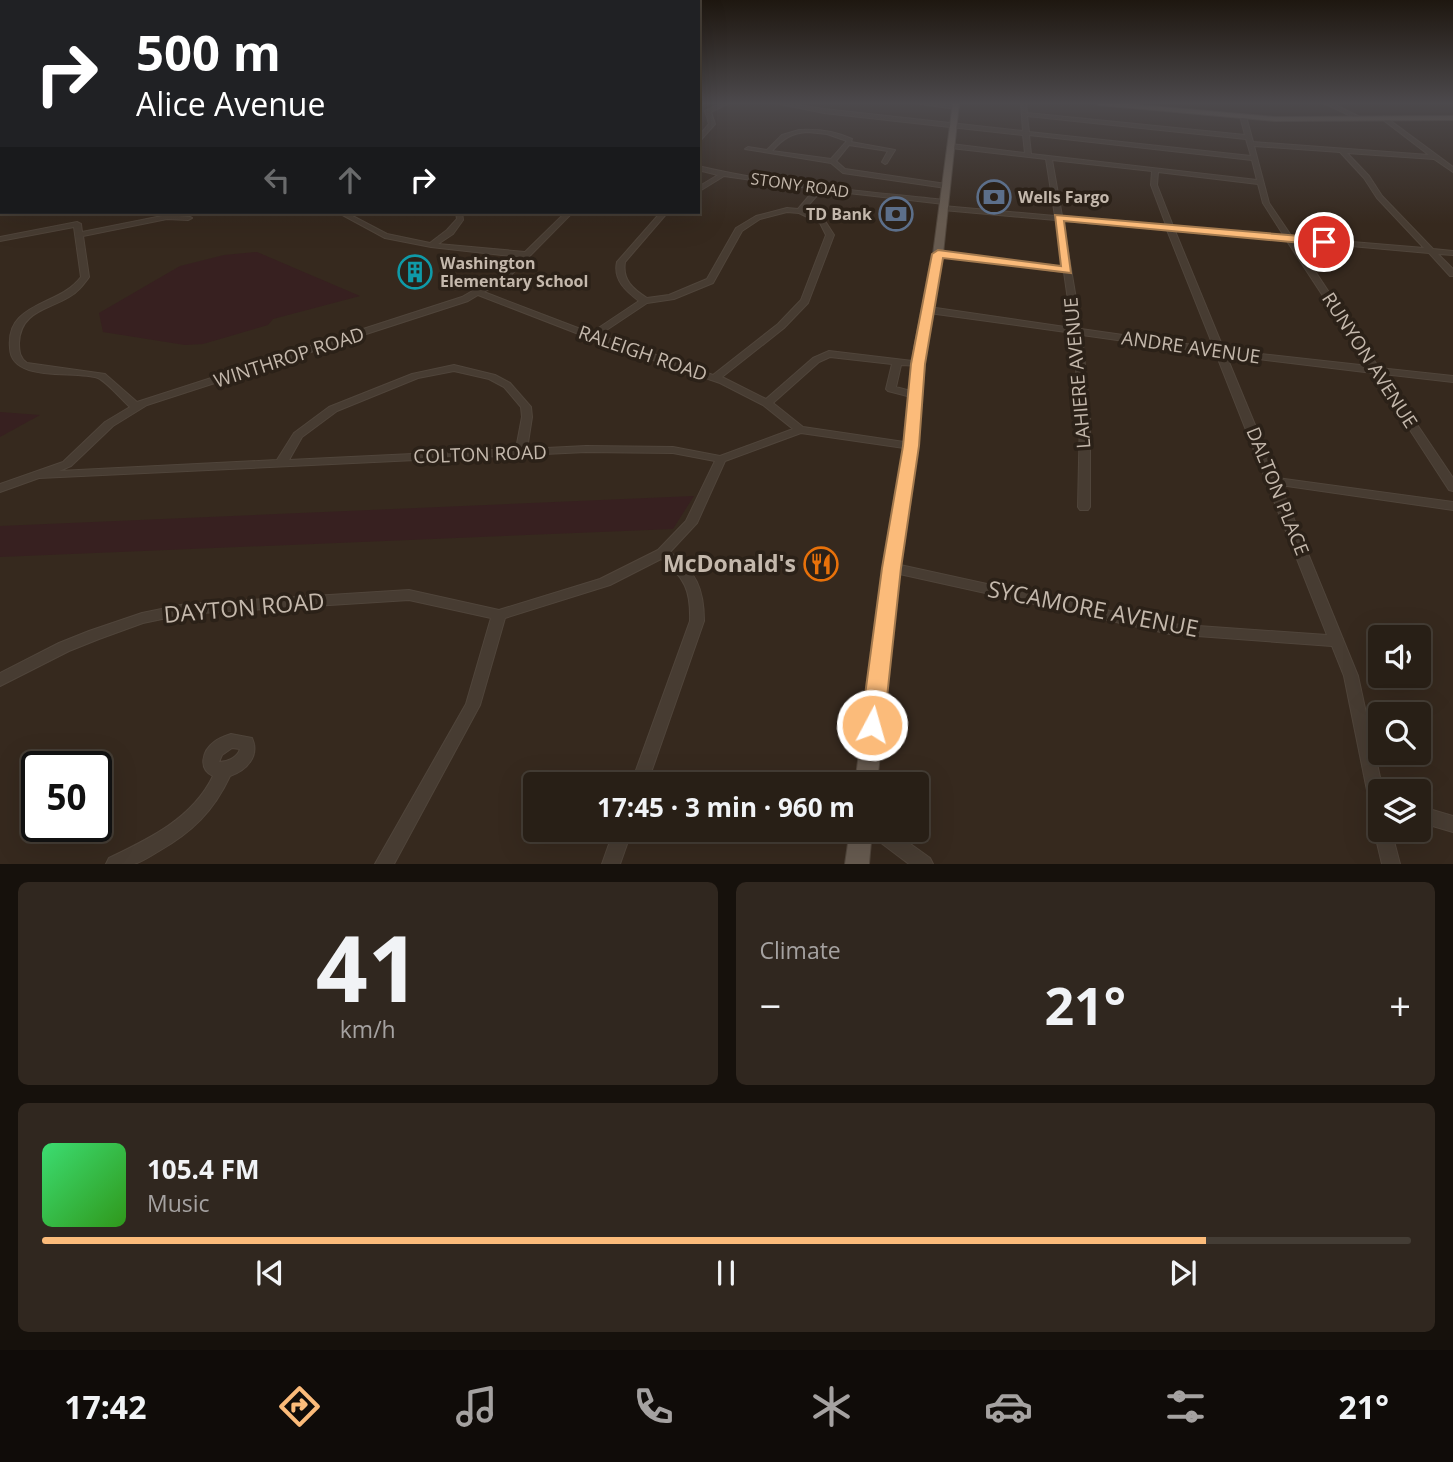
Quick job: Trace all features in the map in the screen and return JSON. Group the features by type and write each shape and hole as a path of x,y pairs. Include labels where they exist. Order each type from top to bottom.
{"main road":[{"path":"867,772 891,568 911,446 918,364 938,254 951,146"},
{"path":"857,863 860,842"}],"street":[{"path":"768,152 777,143"},
{"path":"833,161 847,143"},
{"path":"849,143 892,150 886,162"},
{"path":"1027,143 1028,154"},
{"path":"1120,143 1253,158"},
{"name":"RUNYON AVENUE","path":"1250,143 1266,203 1453,486"},
{"path":"1269,143 1343,152 1436,157"},
{"path":"1418,143 1453,170"},
{"path":"951,146 1260,182"},
{"path":"748,149 833,161 838,168 852,173 946,182"},
{"path":"1343,152 1367,177 1379,197 1453,274"},
{"name":"LAHIERE AVENUE","path":"1049,157 1077,331 1085,417 1084,507"},
{"name":"STONY ROAD","path":"700,168 820,188 1058,218 1453,253"},
{"name":"DALTON PLACE","path":"1155,169 1154,185 1170,228 1351,676 1374,779"},
{"path":"700,189 723,174"},
{"path":"800,211 820,188"},
{"path":"592,336 645,301 671,297 710,281 745,225 758,217 778,212 800,211 823,222 830,235 804,301 781,326 715,378"},
{"path":"344,214 385,236 431,245 527,255"},
{"path":"431,245 450,232 461,219 460,214"},
{"name":"WINTHROP ROAD","path":"0,488 67,464 109,424 135,406 429,312 477,292 505,276 568,214"},
{"path":"645,301 623,281 618,270 621,262 663,214"},
{"path":"79,235 167,217 188,218"},
{"path":"0,239 77,219 85,277 81,284 18,323 13,334 14,357 18,363 27,367 102,376 135,406"},
{"path":"938,254 1067,270"},
{"name":"RALEIGH ROAD","path":"477,292 592,336 715,378 767,403 800,430"},
{"name":"ANDRE AVENUE","path":"929,310 1221,352 1453,379"},
{"path":"767,403 823,356 842,354 918,364"},
{"path":"897,362 891,389 915,395"},
{"path":"282,462 298,435 333,409 415,376 454,368 492,377 507,385 526,407 521,452"},
{"path":"384,863 474,705 499,614 605,582 662,553 691,523 721,459 800,430 911,446"},
{"name":"COLTON ROAD","path":"42,475 521,452 673,450 721,459"},
{"path":"1274,481 1453,506"},
{"path":"643,772 697,621 698,603 693,585 682,568 662,553"},
{"name":"SYCAMORE AVENUE","path":"891,568 1170,629 1338,641"},
{"name":"DAYTON ROAD","path":"0,680 64,647 94,635 142,618 186,609 409,595 499,614"},
{"path":"115,863 153,846 189,822 215,793 224,771"},
{"path":"1431,818 1453,824"},
{"path":"611,863 619,842"},
{"path":"895,842 924,863"},
{"path":"1386,842 1391,863"}],"shaded area":[{"path":"257,252 360,296 273,319 268,325 203,344 185,345 103,332 99,313 180,266 224,255"},
{"path":"0,412 40,415 0,437"},
{"path":"694,496 673,529 0,557 0,526"}],"place":[{"name":"Wells Fargo","path":"994,197"},
{"name":"TD Bank","path":"896,214"},
{"name":"Washington Elementary School","path":"415,272"},
{"name":"McDonald's","path":"821,564"}],"route":[{"path":"872,725 891,568 911,446 920,349 938,254 1067,270 1058,218 1324,242"}]}
